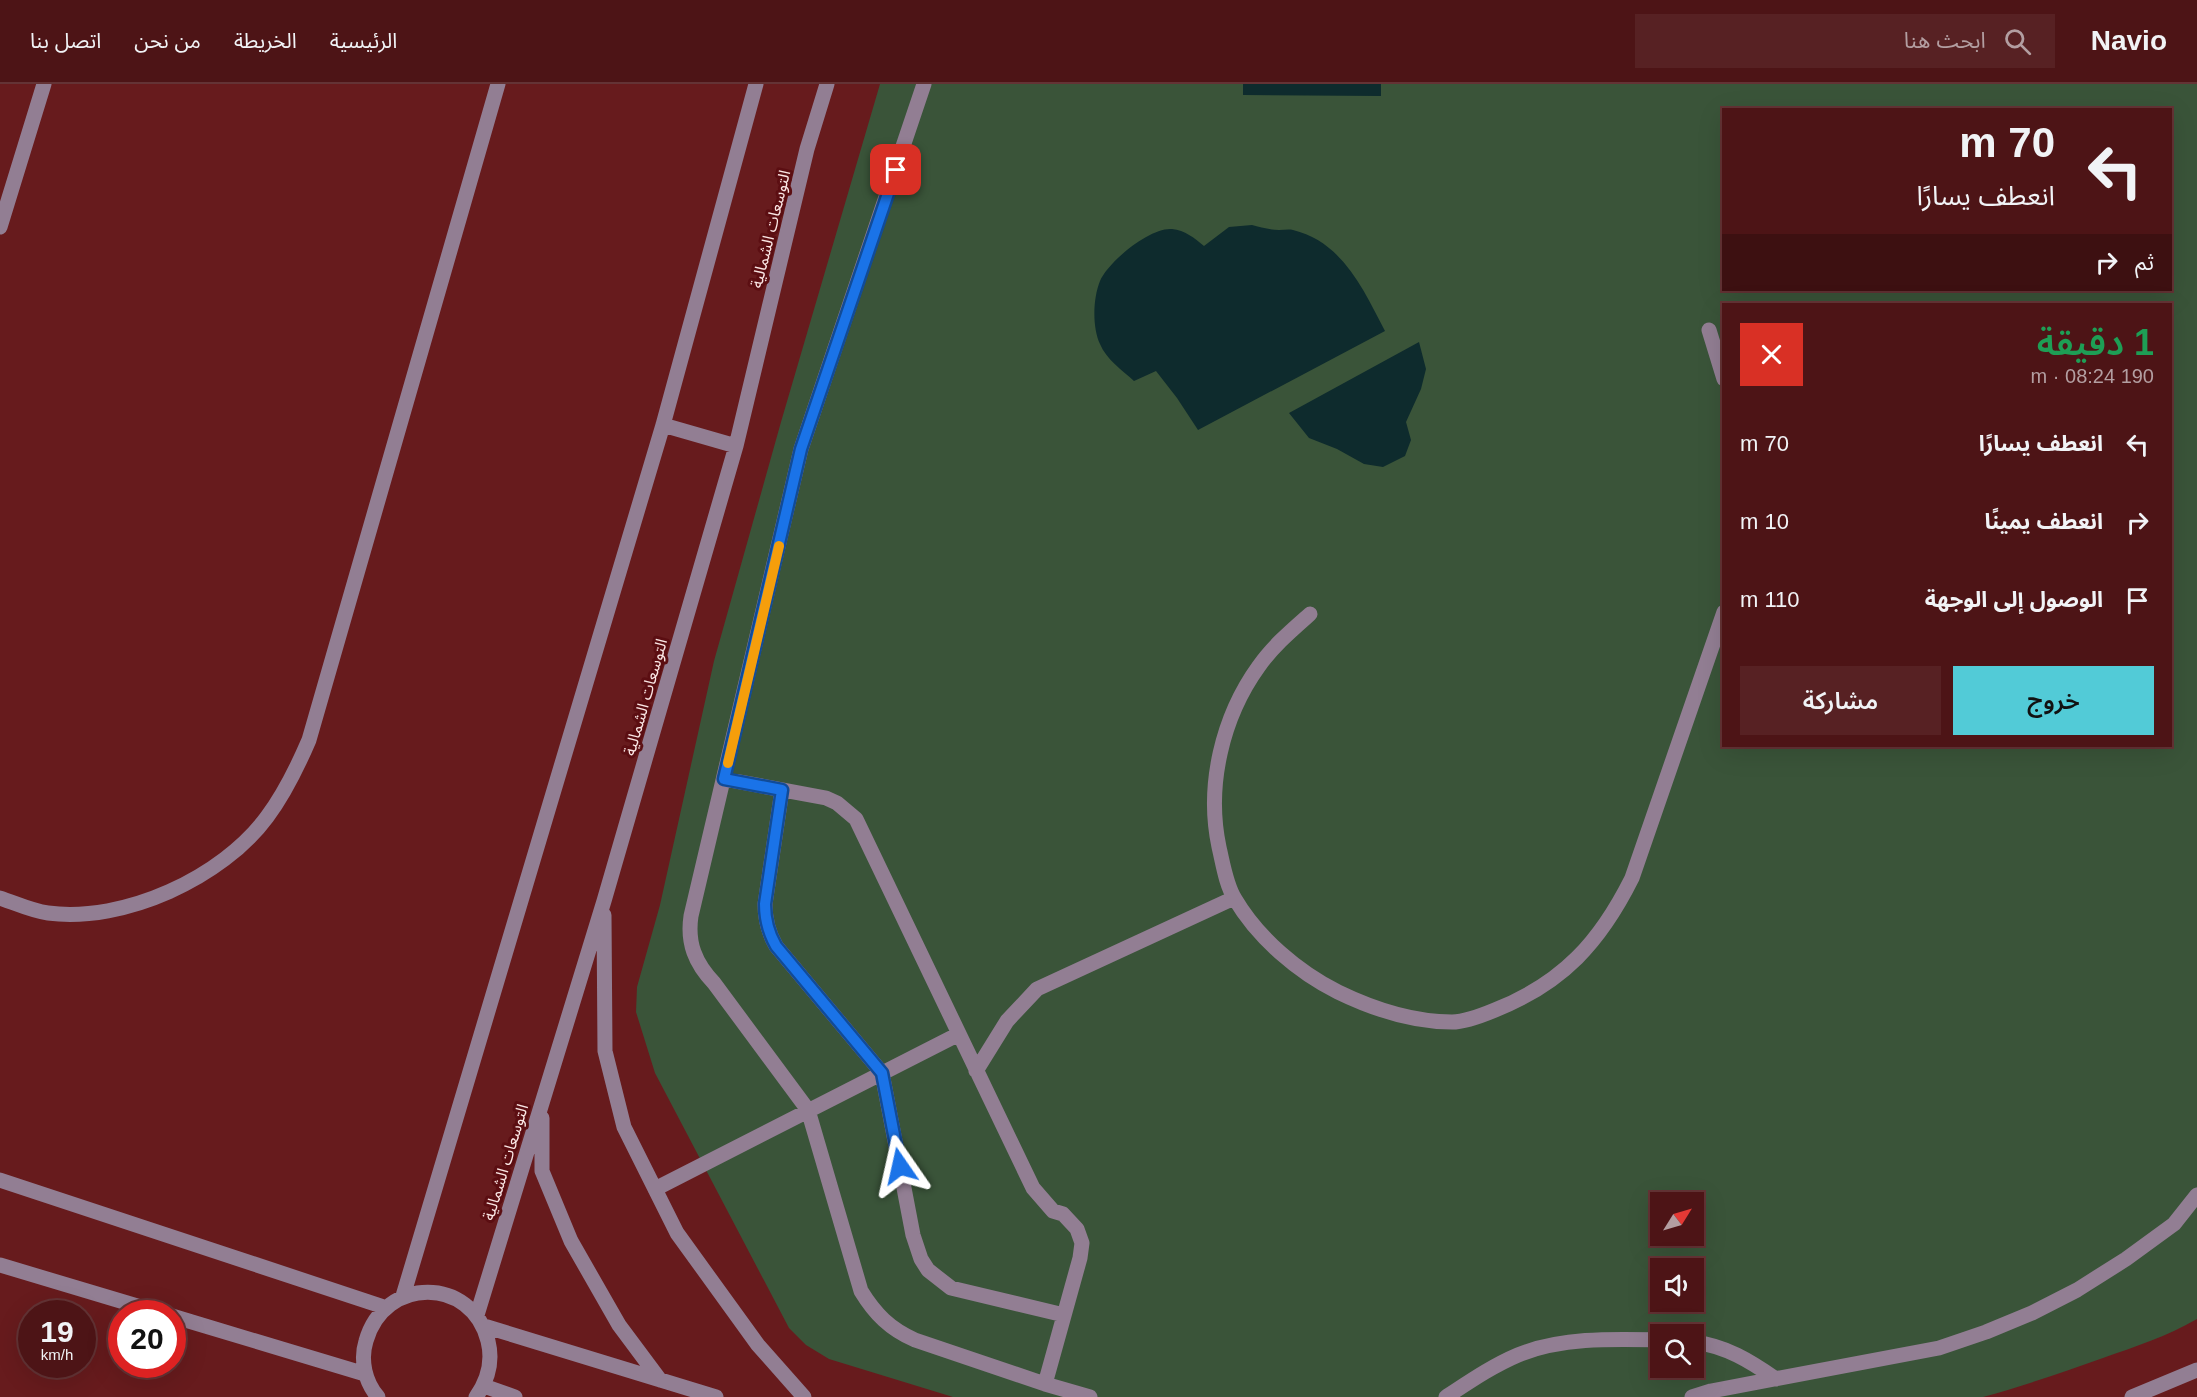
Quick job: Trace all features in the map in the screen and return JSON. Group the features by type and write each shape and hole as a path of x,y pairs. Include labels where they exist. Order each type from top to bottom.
{"street":[{"path":"0,227 44,84"},
{"path":"0,898 47,913 87,913 126,907 163,895 199,877 235,851 266,819 291,781 312,729 498,84"},
{"path":"403,1296 663,425 756,84"},
{"name":"التوسعات الشمالية","path":"481,1321 542,1101 604,901 736,446 807,148 827,84"},
{"path":"924,84 801,449 691,916 690,942 702,971 714,983 808,1110 861,1291 883,1321 898,1332 915,1340 1090,1397"},
{"path":"1709,330 1722,372"},
{"path":"663,425 736,446"},
{"path":"1310,614 1282,638 1259,665 1240,697 1226,730 1218,766 1214,800 1216,833 1223,866 1234,898 1275,948 1299,969 1327,986 1388,1012 1454,1022 1517,1001 1546,984 1572,963 1596,938 1616,909 1632,878 1722,618"},
{"path":"724,779 826,798 837,803 856,819 1033,1188 1053,1211 1063,1214 1077,1229 1082,1243 1080,1258 1045,1384"},
{"path":"782,790 765,904 768,932 776,946 882,1073 918,1253 928,1270 951,1288 1064,1315"},
{"path":"976,1071 1007,1021 1036,989 1234,898"},
{"path":"604,901 605,1051 624,1127 684,1242 758,1345 804,1397"},
{"path":"655,1189 959,1034"},
{"path":"542,1101 542,1170 571,1241 619,1325 660,1380"},
{"path":"0,1180 384,1307"},
{"path":"1692,1397 1711,1391 1939,1348 1986,1332 2032,1313 2077,1290 2127,1259 2174,1224 2197,1195"},
{"path":"0,1265 117,1300"},
{"path":"378,1397 365,1374 363,1350 370,1326 384,1307 403,1296 430,1291 455,1298 481,1321 716,1397"},
{"path":"186,1320 365,1374"},
{"path":"481,1321 492,1356 480,1392 515,1397"},
{"path":"1446,1397 1489,1369 1520,1354 1553,1345 1592,1340 1650,1340"},
{"path":"1704,1343 1712,1344 1745,1358 1776,1379"},
{"path":"2132,1397 2197,1370"}],"green space":[{"path":"880,84 2197,84 2197,1319 2139,1345 2043,1379 1983,1397 953,1397 829,1359 806,1345 789,1328 655,1073 636,1012 637,987 660,905 714,661"}],"water":[{"path":"1243,84 1381,84 1381,96 1243,95"},
{"path":"1252,225 1272,230 1293,230 1326,245 1350,270 1385,331 1198,430 1156,371 1134,381 1106,355 1097,337 1096,329 1094,312 1098,288 1104,273 1120,256 1153,234 1163,230 1177,230 1189,235 1204,246 1229,227"},
{"path":"1419,342 1426,369 1421,389 1406,422 1411,440 1405,456 1383,467 1364,464 1337,449 1309,438 1289,413"}],"slow traffic":[{"path":"728,763 779,546"}],"route":[{"path":"896,170 801,449 724,779 782,790 765,904 768,932 776,946 882,1073 900,1166"}]}
